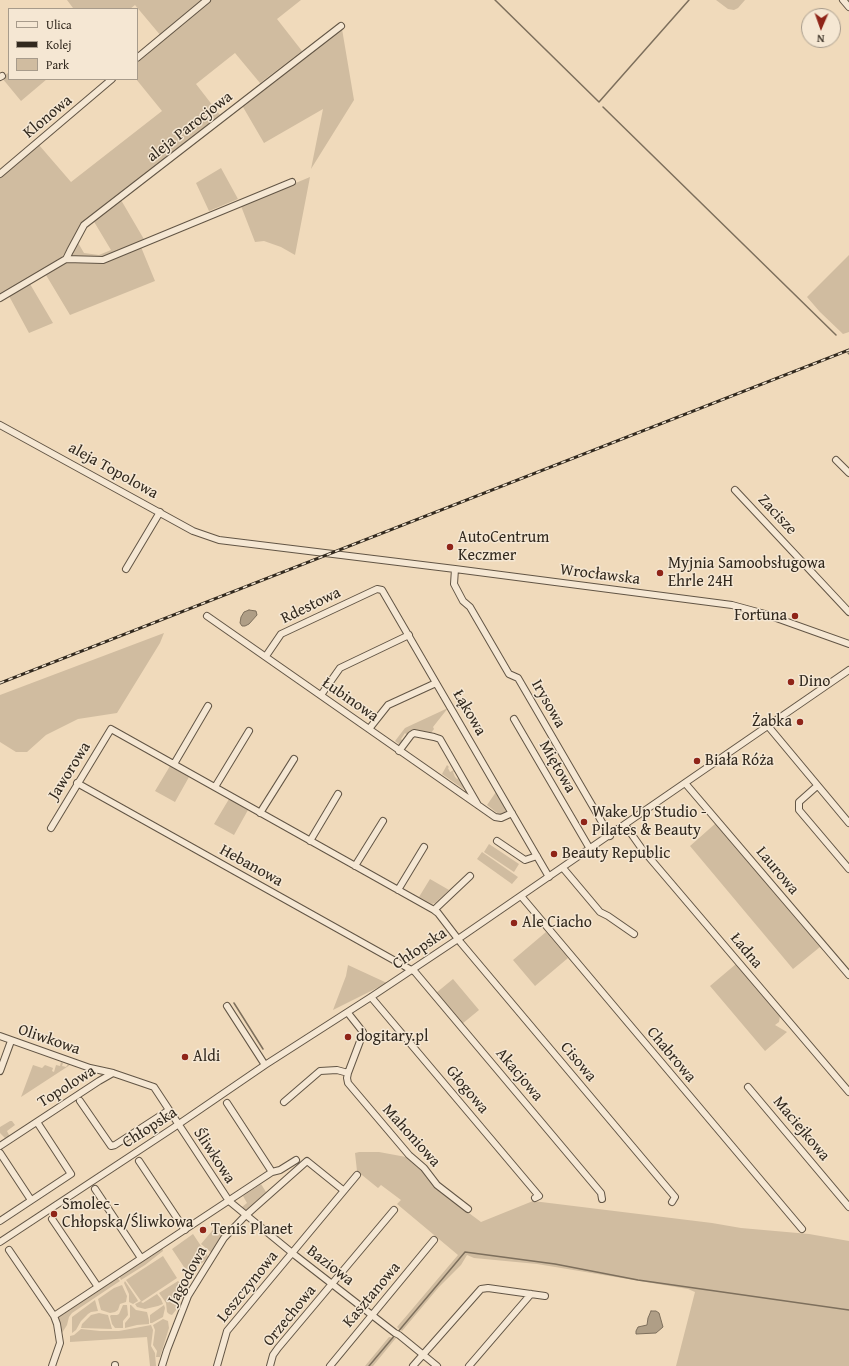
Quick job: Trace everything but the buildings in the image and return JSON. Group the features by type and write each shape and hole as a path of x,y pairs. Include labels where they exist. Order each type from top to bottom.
{"street":[{"path":"138,57 207,0"},
{"path":"843,0 849,7"},
{"name":"aleja Parocjowa","path":"66,259 84,225 341,26"},
{"name":"Klonowa","path":"0,174 111,80"},
{"path":"0,298 66,259 103,260 292,182"},
{"name":"aleja Topolowa","path":"0,425 193,531 213,539 341,555"},
{"path":"836,460 849,473"},
{"name":"Zacisze","path":"735,490 849,612"},
{"path":"126,569 160,512"},
{"name":"Wrocławska","path":"341,555 732,605 771,616 849,644"},
{"name":"Irysowa","path":"455,569 454,584 464,601 470,607 509,674 518,678 610,836"},
{"name":"Łąkowa","path":"375,590 379,589 383,591 549,877"},
{"name":"Rdestowa","path":"266,656 281,634 375,590"},
{"name":"Łubinowa","path":"207,616 497,818 501,818 512,813"},
{"path":"321,695 340,668 409,635"},
{"name":"Chłopska","path":"0,1242 178,1125 265,1065 372,998 610,836 849,670"},
{"path":"369,729 388,705 436,683"},
{"path":"208,706 174,764 434,910 458,939"},
{"name":"Miętowa","path":"514,719 590,849"},
{"path":"768,726 849,823"},
{"name":"Jaworowa","path":"51,828 111,729 174,764"},
{"path":"216,787 249,731"},
{"name":"Łubinowa","path":"400,751 413,733 438,738 457,767 479,806"},
{"path":"260,813 294,759"},
{"name":"Hebanowa","path":"77,783 412,970"},
{"name":"Laurowa","path":"685,783 849,975"},
{"path":"817,786 798,802 799,810 849,869"},
{"path":"310,840 338,794"},
{"path":"356,866 383,821"},
{"name":"Ładna","path":"625,825 647,854 849,1092"},
{"path":"497,841 525,860 537,856"},
{"path":"398,890 424,847"},
{"path":"563,868 600,912 634,934"},
{"path":"434,910 470,876"},
{"name":"Chabrowa","path":"521,896 802,1229"},
{"name":"Cisowa","path":"458,939 675,1197 672,1202"},
{"name":"Akacjowa","path":"412,970 601,1193 602,1199"},
{"name":"Głogowa","path":"372,998 539,1196 535,1198"},
{"path":"227,1006 265,1065"},
{"path":"284,1102 320,1071 336,1070 348,1073 363,1032 348,1013"},
{"name":"Oliwkowa","path":"0,1036 90,1068 113,1073"},
{"path":"0,1071 11,1041"},
{"name":"Topolowa","path":"2,1145 113,1073 154,1087 178,1125"},
{"name":"Mahoniowa","path":"348,1073 348,1083 409,1155 424,1168 437,1185 468,1209"},
{"name":"Maciejkowa","path":"748,1087 849,1208"},
{"name":"Topolowa","path":"80,1101 111,1146 115,1145 169,1110"},
{"path":"227,1103 272,1172"},
{"name":"Topolowa","path":"0,1220 71,1174 37,1122"},
{"name":"Śliwkowa","path":"178,1125 229,1201"},
{"path":"0,1137 2,1145"},
{"path":"0,1153 31,1200"},
{"name":"Śliwkowa","path":"54,1316 272,1172 280,1170 296,1160"},
{"path":"139,1161 185,1230"},
{"name":"Jagodowa","path":"162,1366 188,1296 224,1238 245,1216 307,1161 343,1190"},
{"name":"Leszczynowa","path":"217,1366 227,1331 356,1175"},
{"path":"95,1189 141,1258"},
{"name":"Baziowa","path":"229,1201 245,1216 437,1366"},
{"name":"Orzechowa","path":"270,1366 273,1355 394,1210"},
{"path":"52,1219 98,1287"},
{"name":"Kasztanowa","path":"330,1366 434,1240"},
{"path":"9,1250 54,1316 60,1340 59,1349 52,1366"},
{"path":"413,1366 481,1289 488,1288 545,1296"},
{"path":"469,1366 530,1294"}],"green space":[{"path":"67,0 204,0 161,36 135,5 131,8 73,8"},
{"path":"211,0 301,0 277,19 302,51 260,83 235,53 196,84 220,115 84,222 60,260 0,295 0,177 39,145 71,182 162,111 137,80 138,62"},
{"path":"716,0 745,0 738,8 734,10 728,9"},
{"path":"342,29 354,100 311,169 323,109 264,143 243,107"},
{"path":"8,73 8,80 46,80 21,101 2,78"},
{"path":"221,168 238,199 209,211 196,183"},
{"path":"310,177 295,255 281,247 264,241 255,242 241,206"},
{"path":"121,200 145,241 102,258 72,257 73,248 77,241 84,253 99,255 111,250 93,220"},
{"path":"141,247 155,281 70,315 46,275 66,263 75,261 98,263"},
{"path":"849,255 849,332 843,334 807,297"},
{"path":"30,284 53,323 29,333 9,296"},
{"path":"164,633 160,643 117,713 78,719 46,735 27,752 16,752 0,742 0,695"},
{"path":"448,708 433,727 434,729 431,733 413,729 408,736 405,733 401,739 404,742 403,743 399,744 395,741 405,728"},
{"path":"447,765 450,772 456,769 453,772 455,777 457,779 460,777 469,793 442,774"},
{"path":"170,766 189,777 175,802 155,791"},
{"path":"496,792 506,809 505,814 501,816 487,805"},
{"path":"229,799 248,810 234,835 214,824"},
{"path":"716,823 820,947 793,969 690,846"},
{"path":"489,844 519,864 514,872 484,852"},
{"path":"482,852 518,877 512,884 477,859"},
{"path":"430,879 449,890 432,904 419,897"},
{"path":"546,932 568,958 535,986 513,960"},
{"path":"736,964 780,1016 779,1022 775,1025 787,1032 765,1051 710,986"},
{"path":"348,965 387,983 333,1010 346,976"},
{"path":"453,979 479,1010 462,1024 436,993"},
{"path":"61,1062 63,1063 62,1066 66,1067 68,1064 70,1065 21,1097 33,1065 42,1068 45,1065 53,1068 52,1071 54,1072 56,1065 60,1066"},
{"path":"12,1121 15,1125 7,1131 10,1137 5,1138 0,1133 0,1127"},
{"path":"379,1152 406,1157 422,1171 434,1187 481,1222 533,1201 712,1223 741,1228 809,1234 849,1241 849,1366 676,1366 695,1292 688,1289 537,1264 474,1258 467,1255 461,1265 439,1287 402,1331 397,1327 458,1255 397,1204 401,1200 381,1185 378,1188 357,1171 355,1153"},
{"path":"261,1184 266,1192 246,1210 242,1207 247,1203 243,1196"},
{"path":"217,1225 226,1233 212,1253 201,1244"},
{"path":"193,1234 209,1258 188,1273 172,1249"},
{"path":"162,1247 163,1251 145,1265 121,1280 119,1276"},
{"path":"163,1256 177,1278 141,1302 143,1303 157,1294 163,1304 145,1309 137,1307 135,1304 141,1301 126,1280"},
{"path":"117,1277 120,1281 72,1313 62,1333 59,1317"},
{"path":"125,1281 138,1301 133,1304 129,1302 129,1294 124,1283"},
{"path":"178,1281 186,1289 172,1315 167,1312 166,1303 159,1293"},
{"path":"122,1285 127,1296 126,1302 120,1304 118,1310 115,1312 110,1313 101,1310 98,1299 114,1288"},
{"path":"95,1300 98,1311 88,1314 72,1333 72,1317"},
{"path":"123,1305 127,1305 128,1315 123,1321 123,1328 115,1328 112,1324 110,1316 119,1314"},
{"path":"130,1305 136,1310 147,1312 149,1324 125,1328 125,1323 130,1317"},
{"path":"164,1305 165,1308 163,1317 150,1323 150,1315"},
{"path":"99,1313 108,1315 112,1329 81,1328 82,1324 91,1315"},
{"path":"163,1319 168,1321 169,1328 160,1357 156,1357 157,1351 153,1345 155,1330 153,1325"},
{"path":"151,1325 153,1330 151,1346 155,1353 156,1366 150,1366 147,1337 70,1342 70,1336 74,1335 81,1329 119,1331"},
{"path":"389,1337 396,1338 373,1366 365,1366"}],"shaded area":[{"path":"249,610 256,611 257,615 249,624 242,626 240,623 241,617 244,612"},
{"path":"651,1311 656,1311 659,1313 663,1327 656,1333 636,1334 638,1327 647,1325"}],"waterway":[{"path":"495,0 599,102 689,0"},
{"path":"603,107 836,335"},
{"path":"234,1003 263,1049"},
{"path":"397,1333 465,1252 555,1264 638,1280 849,1310"},
{"path":"369,1366 395,1335"}],"railway":[{"path":"0,683 849,350"}],"place":[{"name":"AutoCentrum Keczmer","path":"450,547"},
{"name":"Myjnia Samoobsługowa Ehrle 24H","path":"660,573"},
{"name":"Fortuna","path":"795,616"},
{"name":"Dino","path":"791,682"},
{"name":"Żabka","path":"800,722"},
{"name":"Biała Róża","path":"697,761"},
{"name":"Wake Up Studio - Pilates & Beauty","path":"584,822"},
{"name":"Beauty Republic","path":"554,854"},
{"name":"Ale Ciacho","path":"514,923"},
{"name":"dogitary.pl","path":"348,1037"},
{"name":"Aldi","path":"185,1057"},
{"name":"Smolec - Chłopska/Śliwkowa","path":"54,1214"},
{"name":"Tenis Planet","path":"203,1230"}]}
